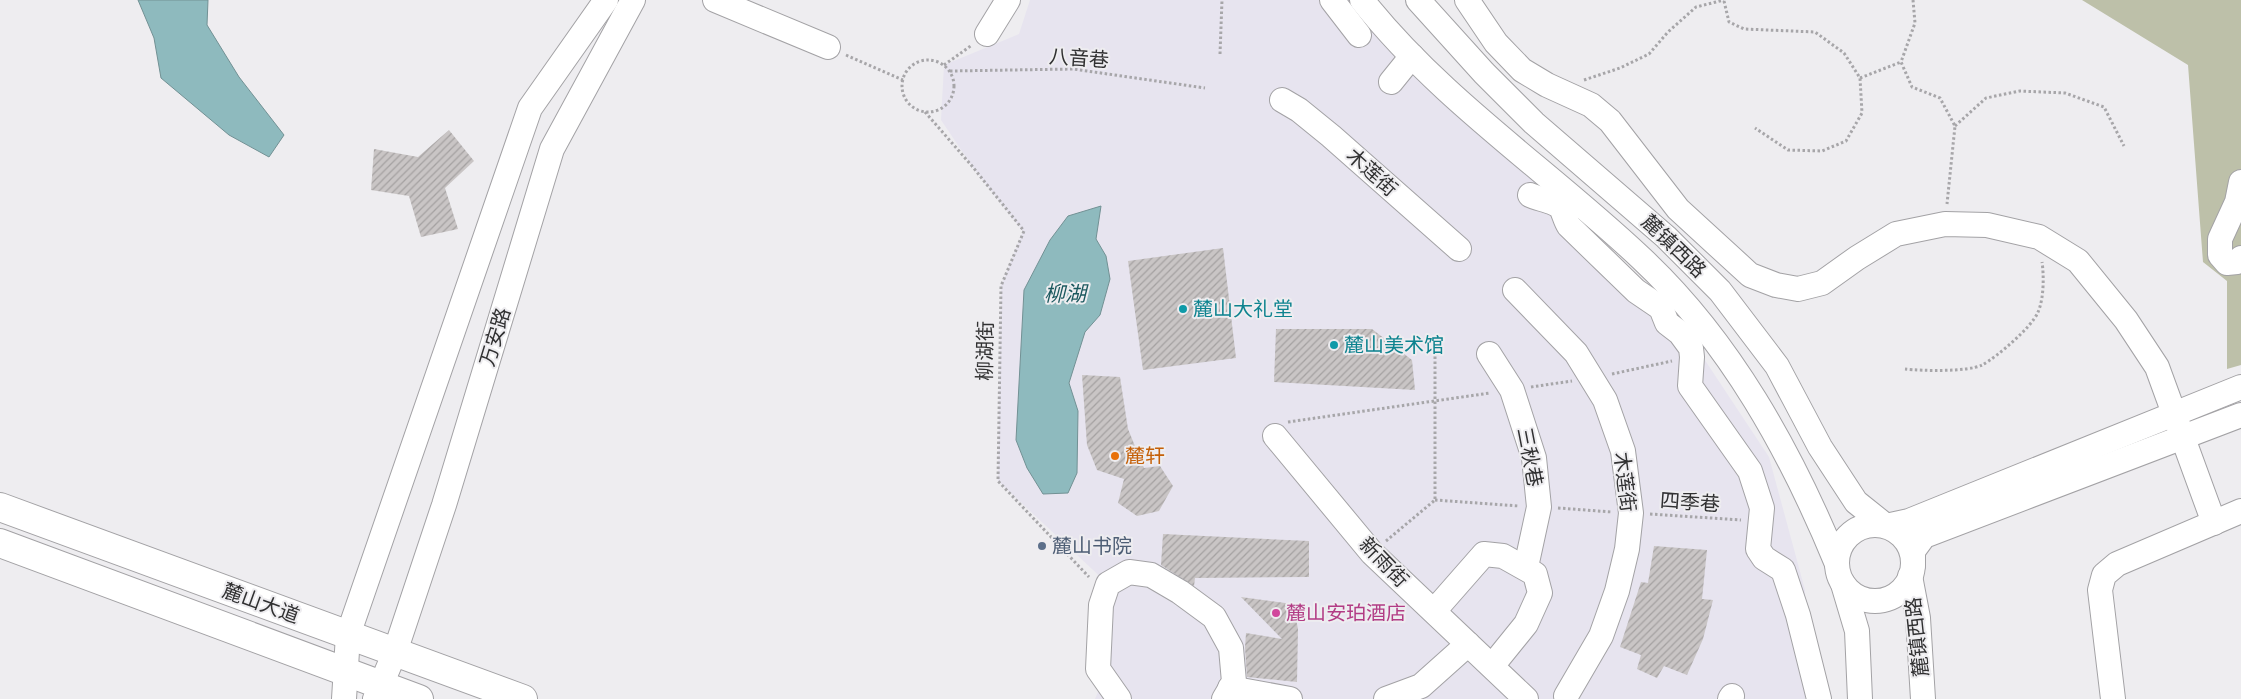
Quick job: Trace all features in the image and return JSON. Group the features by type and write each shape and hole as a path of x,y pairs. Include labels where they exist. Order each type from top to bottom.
{"highway":[{"name":"麓山大道","path":"0,507 523,699"},
{"name":"麓山大道","path":"0,543 345,671 379,692 419,699"}],"street":[{"name":"万安路","path":"344,699 348,635 530,108 606,0"},
{"name":"万安路","path":"379,692 395,652 444,505 552,150 633,0"},
{"path":"715,0 828,47"},
{"path":"987,34 1008,0"},
{"path":"1332,0 1358,35"},
{"path":"1362,0 1379,22 1412,56 1511,147 1583,205 1643,259 1693,314 1746,384 1779,442 1826,536 1840,574 1857,631 1860,699"},
{"name":"麓镇西路","path":"1418,0 1484,73 1534,123 1666,236 1720,291 1777,366 1820,447 1856,502 1886,526"},
{"path":"1467,0 1496,43 1522,70 1547,85 1591,105 1610,121 1678,209 1750,275 1776,285 1798,288 1822,283 1857,258 1896,234 1945,224 1987,225 2039,236 2078,261 2126,320 2157,367 2176,414 2183,439 2214,523"},
{"path":"1391,82 1412,56"},
{"name":"木莲街","path":"1282,100 1299,110 1331,136 1459,249"},
{"path":"1530,195 1558,204 1569,226 1636,292 1661,308 1667,323 1680,334 1691,348 1690,386 1750,471 1762,508 1758,549 1764,558 1783,570 1798,615 1819,699"},
{"path":"2240,200 2220,239 2220,255 2227,263 2237,262 2241,258"},
{"name":"木莲街","path":"1515,290 1576,353 1605,400 1624,451 1631,513 1627,549 1614,600 1601,636 1566,696"},
{"name":"三秋巷","path":"1489,354 1512,390 1534,458 1539,507 1526,567"},
{"path":"2241,387 1909,521 1886,526 1867,526 1851,534 1843,543 1838,554 1840,574 1859,597 1879,600 1898,593 1912,570 1913,551 1924,536 2183,439 2241,415"},
{"name":"新雨街","path":"1275,436 1372,553 1526,699"},
{"path":"2113,699 2100,590 2104,575 2117,564 2241,511"},
{"path":"1886,526 1905,540 1911,551 1912,570"},
{"path":"1434,611 1484,554 1503,556 1526,567 1535,574 1540,593 1526,624 1492,666"},
{"name":"麓镇西路","path":"1912,570 1918,618 1923,699"},
{"path":"1119,699 1098,669 1101,605 1108,584 1129,572 1151,575 1180,592 1214,618 1231,648 1234,682 1227,694 1290,699"},
{"path":"1386,699 1420,686 1468,644"}],"path":[{"path":"1220,54 1222,0"},
{"path":"1571,96 1585,78 1620,68 1649,54 1668,32 1696,8 1724,0 1729,22 1744,30 1815,32 1844,53 1860,78 1862,113 1846,141 1822,151 1788,150 1755,128"},
{"path":"1913,0 1914,23 1901,62 1912,87 1940,98 1956,126 1945,224"},
{"path":"944,65 987,34"},
{"path":"828,47 903,80"},
{"path":"936,61 944,65 950,72 954,88 953,96 942,109 925,112 916,110 904,97 903,80 906,72 920,62 936,61"},
{"path":"1860,78 1901,62"},
{"name":"八音巷","path":"950,72 1072,69 1205,88"},
{"path":"1956,126 1986,98 2020,91 2065,93 2104,107 2124,146"},
{"name":"柳湖街","path":"925,112 972,166 1024,231 1001,286 998,482 1094,582"},
{"path":"1906,368 1931,372 1981,366 2017,339 2038,312 2044,276 2039,236"},
{"path":"1372,553 1435,500 1435,356"},
{"name":"四季巷","path":"1435,500 1762,522"}],"shaded area":[{"path":"1030,0 1352,0 1595,232 1681,324 1769,457 1805,590 1805,699 1095,699 1107,671 1108,584 998,481 1001,286 1023,231 972,166 941,120 944,65 1019,34"}],"green space":[{"path":"2082,0 2241,0 2241,365 2227,369 2227,281 2203,262 2188,65"}],"water":[{"path":"138,0 208,0 207,25 239,77 284,135 269,157 229,135 161,78 154,38"},
{"name":"柳湖","path":"1101,206 1096,239 1106,256 1110,279 1100,315 1085,332 1069,383 1078,411 1077,473 1068,493 1043,494 1027,468 1016,440 1024,290 1050,240 1068,216"}],"building":[{"path":"449,130 474,161 445,188 458,229 421,237 409,196 371,190 374,149 418,157"},
{"name":"麓山大礼堂","path":"1223,248 1236,358 1143,370 1128,261"},
{"name":"麓山美术馆","path":"1276,329 1372,329 1412,360 1415,390 1274,382"},
{"name":"麓轩","path":"1082,375 1120,377 1128,429 1144,468 1160,466 1173,486 1159,511 1137,516 1118,503 1124,479 1097,470 1087,445"},
{"path":"1163,534 1309,541 1309,577 1195,578 1194,586 1161,565"},
{"path":"1654,546 1707,550 1702,599 1713,600 1703,639 1687,675 1664,666 1657,678 1637,669 1641,655 1620,647 1641,582 1648,583"},
{"path":"1241,597 1293,604 1298,629 1297,682 1247,677 1246,633 1282,639"}],"place":[{"name":"麓山大礼堂","path":"1183,309"},
{"name":"麓山美术馆","path":"1334,345"},
{"name":"麓轩","path":"1115,456"},
{"name":"麓山书院","path":"1042,546"},
{"name":"麓山安珀酒店","path":"1276,613"}]}
